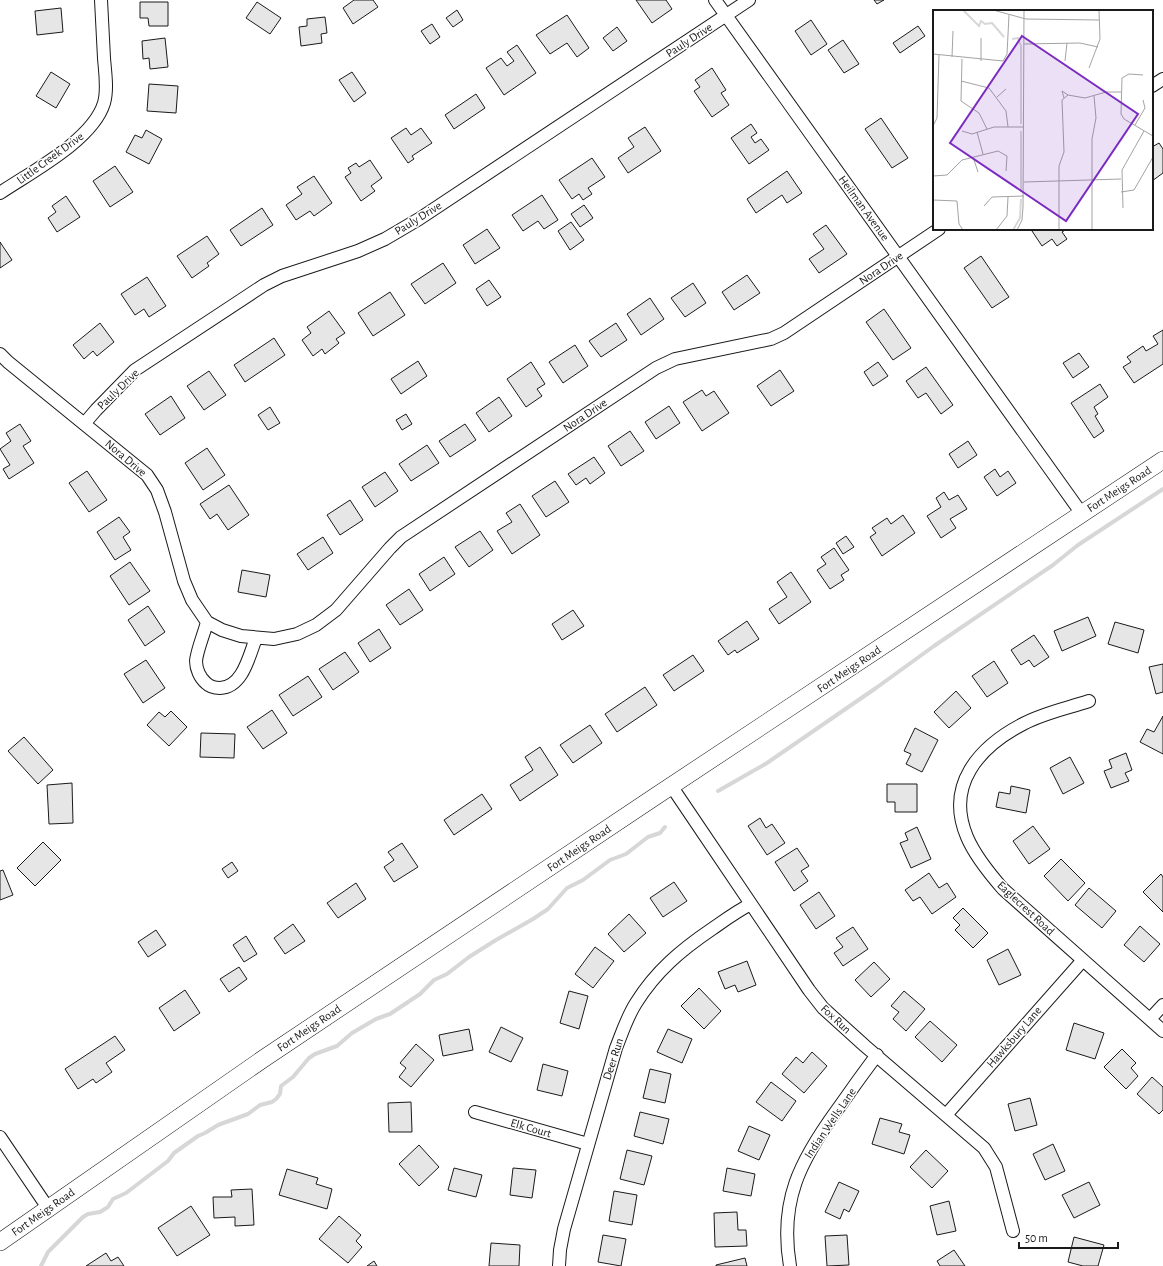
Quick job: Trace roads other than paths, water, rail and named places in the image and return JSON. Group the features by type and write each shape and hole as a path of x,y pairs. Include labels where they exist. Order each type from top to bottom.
{"street":[{"name":"Little Creek Drive","path":"0,193 74,143 86,132 95,120 104,103 106,84 101,0"},
{"name":"Heilman Avenue","path":"715,0 1082,514"},
{"name":"Pauly Drive","path":"84,424 135,370 264,285 282,276 358,251 385,239 419,219 750,0"},
{"path":"1153,85 1163,79"},
{"name":"Nora Drive","path":"0,354 147,475 157,490 165,512 184,581 192,600 207,622 222,630 241,636 274,639 297,634 316,625 336,610 390,548 401,538 656,368 675,359 771,339 784,333 937,230"},
{"name":"Fort Meigs Road","path":"0,1242 269,1054 1163,460"},
{"path":"207,622 196,659 196,668 206,684 214,688 223,688 231,685 243,672 256,638"},
{"name":"Eaglecrest Road","path":"1089,701 1022,724 986,750 972,766 964,783 960,805 961,816 967,837 983,864 1003,889 1163,1030"},
{"name":"Fox Run","path":"672,786 809,990 823,1008 984,1148 991,1157 996,1167 1013,1231"},
{"name":"Deer Run","path":"559,1266 564,1229 616,1048 636,1004 652,979 672,958 738,911 751,904"},
{"name":"Hawksbury Lane","path":"946,1115 1083,960"},
{"path":"1150,1019 1163,1005"},
{"name":"Indian Wells Lane","path":"790,1266 787,1250 786,1230 792,1191 798,1172 817,1137 877,1055"},
{"name":"Elk Court","path":"475,1112 588,1144"},
{"path":"0,1137 48,1208"}],"waterway":[{"path":"718,791 767,763 1053,565 1078,545 1163,489"},
{"path":"41,1266 48,1252 83,1217 88,1214 100,1212 108,1207 113,1199 126,1193 168,1161 174,1153 198,1136 218,1125 248,1114 260,1105 272,1102 280,1094 281,1086 293,1077 309,1058 315,1054 337,1046 352,1033 376,1019 390,1014 420,994 434,980 447,974 469,957 548,909 567,888 583,880 610,860 626,854 648,837 660,833 665,827"}]}
